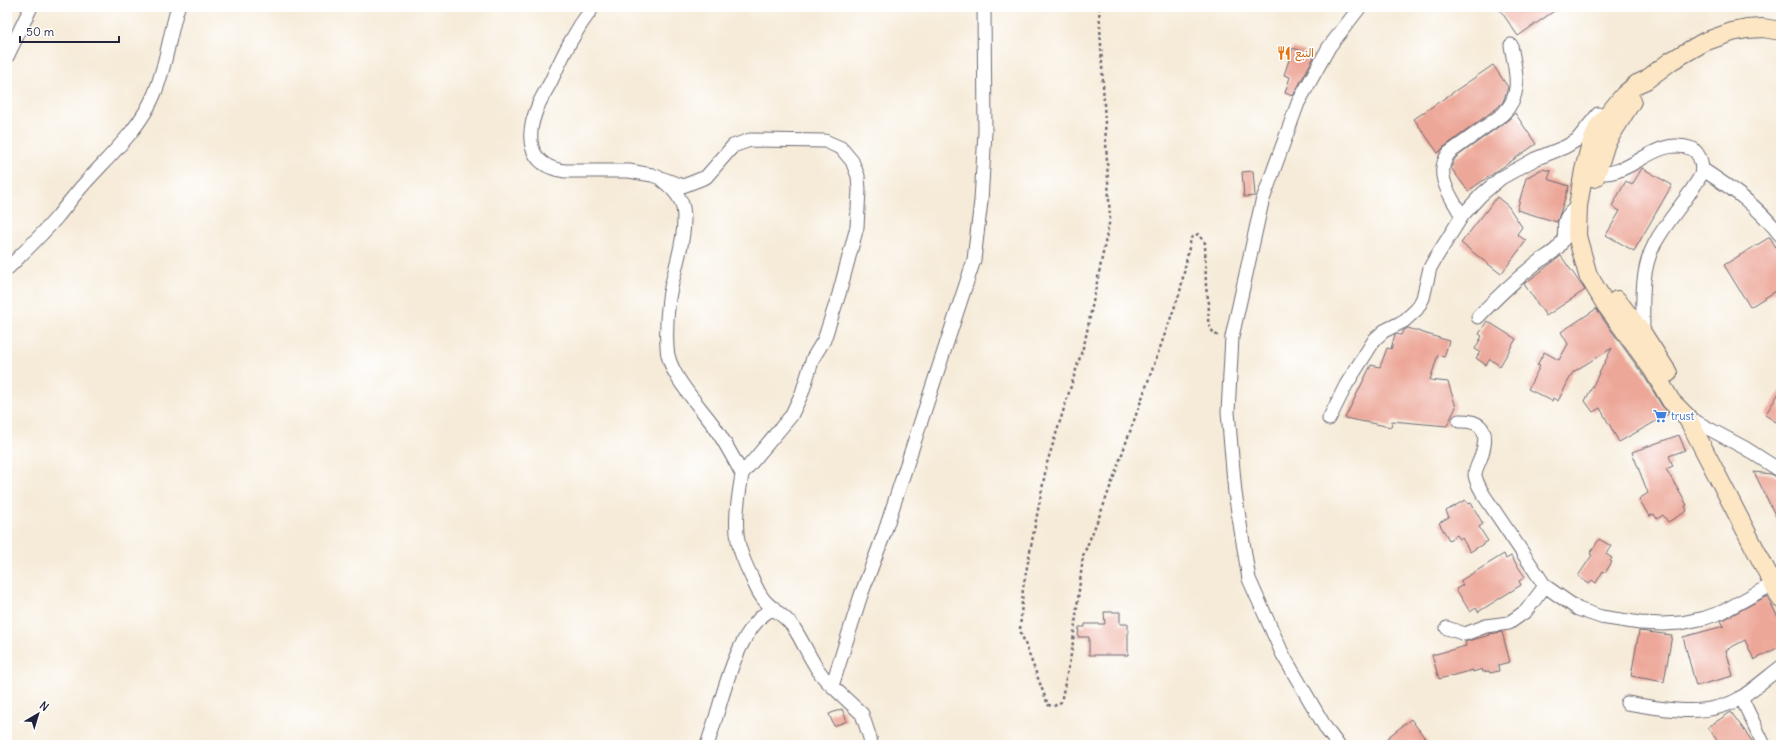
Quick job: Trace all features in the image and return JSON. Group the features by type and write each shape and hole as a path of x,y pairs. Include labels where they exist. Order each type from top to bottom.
{"street":[{"path":"7,57 31,7"},
{"path":"7,269 57,216 127,137 142,117 154,96 164,70 169,37 178,7"},
{"path":"593,7 569,42 537,108 531,132 531,146 535,157 542,163 558,170 629,171 652,175 662,180 683,186 706,177 733,146 750,140 825,141 840,148 852,161 858,176 860,190 857,227 839,294 824,340 813,358 802,393 794,411 742,474 738,509 738,541 742,555 756,588 764,601 784,616 794,628 809,657 822,677 862,714 871,745"},
{"path":"832,686 860,595 884,534 974,260 981,201 985,132 984,7"},
{"path":"1338,745 1327,730 1283,655 1249,579 1235,493 1228,412 1232,337 1262,202 1298,103 1329,47 1360,7"},
{"path":"1459,421 1474,421 1483,429 1485,436 1484,446 1475,473 1478,485 1485,497 1545,586 1578,609 1618,620 1662,624 1681,623 1705,618 1777,592 1684,414 1674,383 1662,362 1616,298 1599,270 1588,235 1590,207 1590,147 1598,127 1624,95 1637,84 1646,80 1671,61 1704,42 1732,32 1747,29 1763,28 1781,31"},
{"path":"1462,216 1446,186 1442,166 1444,159 1449,153 1511,107 1515,98 1516,89 1511,45"},
{"path":"1646,80 1610,134 1590,172 1578,206 1577,236 1588,275 1606,305 1653,370 1672,401 1684,414 1745,448 1781,471"},
{"path":"1329,419 1346,385 1375,339 1384,331 1404,320 1417,309 1423,298 1430,268 1462,216 1501,178 1535,159 1565,147 1577,140 1613,96 1624,95"},
{"path":"1590,172 1622,170 1658,150 1676,146 1688,148 1696,152 1700,158 1702,169 1696,184 1676,210 1654,244 1647,263 1643,294 1643,334"},
{"path":"1702,169 1744,197 1761,213 1781,236"},
{"path":"662,180 677,194 683,208 683,226 668,310 668,357 681,382 716,429 742,474"},
{"path":"1478,317 1500,294 1535,264 1556,250 1564,237 1566,218 1569,212 1578,206"},
{"path":"1447,628 1466,634 1486,626 1509,623 1526,611 1545,586"},
{"path":"707,745 727,681 746,635 759,618 774,608"},
{"path":"1626,703 1674,710 1702,710 1720,706 1741,698 1781,666"},
{"path":"1741,698 1764,745"},
{"path":"697,745 714,725"}],"path":[{"path":"1099,7 1110,219 1085,341 1047,463 1023,588 1020,630 1048,705 1054,706 1061,702 1072,650 1083,556 1103,507 1180,292 1191,238 1198,234 1205,243 1206,288 1209,303 1208,323 1214,334 1232,337"}],"building":[{"path":"1498,7 1560,7 1518,36"},
{"path":"1293,48 1315,55 1293,96 1285,93 1290,77 1284,75"},
{"path":"1493,65 1508,87 1503,102 1438,153 1414,119"},
{"path":"1515,113 1536,144 1468,191 1451,168 1455,158 1508,120"},
{"path":"1642,168 1672,185 1634,251 1606,235 1620,211 1612,206 1626,181 1632,185"},
{"path":"1542,169 1551,171 1548,179 1569,186 1557,222 1517,210 1526,178"},
{"path":"1253,171 1255,196 1244,197 1242,172"},
{"path":"1497,197 1508,206 1522,227 1517,234 1526,241 1501,274 1461,243"},
{"path":"1770,237 1781,256 1781,288 1750,307 1724,265"},
{"path":"1561,256 1585,290 1546,316 1524,284"},
{"path":"1596,309 1669,414 1619,442 1600,408 1593,412 1585,401 1612,348 1573,372 1558,401 1553,398 1552,401 1528,389 1540,366 1537,365 1544,352 1559,360 1568,344 1561,332"},
{"path":"1487,321 1516,339 1500,366 1490,359 1486,365 1476,358 1480,352 1475,349 1482,336 1479,334"},
{"path":"1408,328 1449,341 1444,357 1438,355 1430,380 1448,382 1456,407 1447,426 1392,421 1391,427 1345,418 1371,365 1380,367 1387,348 1391,349 1395,334 1401,335 1403,331"},
{"path":"1781,390 1781,425 1765,415"},
{"path":"1679,435 1685,450 1669,456 1673,466 1666,469 1687,505 1685,506 1687,511 1668,522 1663,515 1657,519 1654,514 1649,516 1639,499 1648,493 1632,452"},
{"path":"1754,472 1771,474 1781,479 1781,527"},
{"path":"1465,500 1468,504 1471,503 1483,524 1479,527 1488,541 1470,552 1462,538 1460,539 1457,535 1449,540 1439,523 1449,517 1446,511"},
{"path":"1599,539 1611,546 1606,554 1612,558 1610,561 1612,562 1605,573 1603,571 1596,583 1592,580 1589,584 1578,576 1592,555 1590,554"},
{"path":"1504,554 1506,559 1511,556 1525,577 1519,581 1521,585 1478,612 1476,608 1470,612 1456,589 1463,585 1460,581"},
{"path":"1767,596 1781,623 1781,646 1754,660 1745,640 1726,650 1733,676 1696,686 1683,637 1724,626 1721,621"},
{"path":"1104,612 1120,612 1120,624 1128,624 1128,655 1089,655 1089,637 1078,637 1079,627 1085,627 1085,624 1105,624"},
{"path":"1639,631 1672,635 1664,682 1631,676"},
{"path":"1502,632 1510,662 1498,665 1499,671 1490,673 1489,671 1483,672 1482,669 1473,672 1473,670 1439,679 1432,655 1466,646 1465,642 1490,635 1489,634"},
{"path":"842,709 847,721 834,726 829,714"},
{"path":"1731,712 1755,745 1720,745 1708,727"},
{"path":"1411,719 1430,745 1393,745 1387,738"}],"place":[{"name":"النبع","path":"1284,53"},
{"name":"trust","path":"1660,416"}]}
